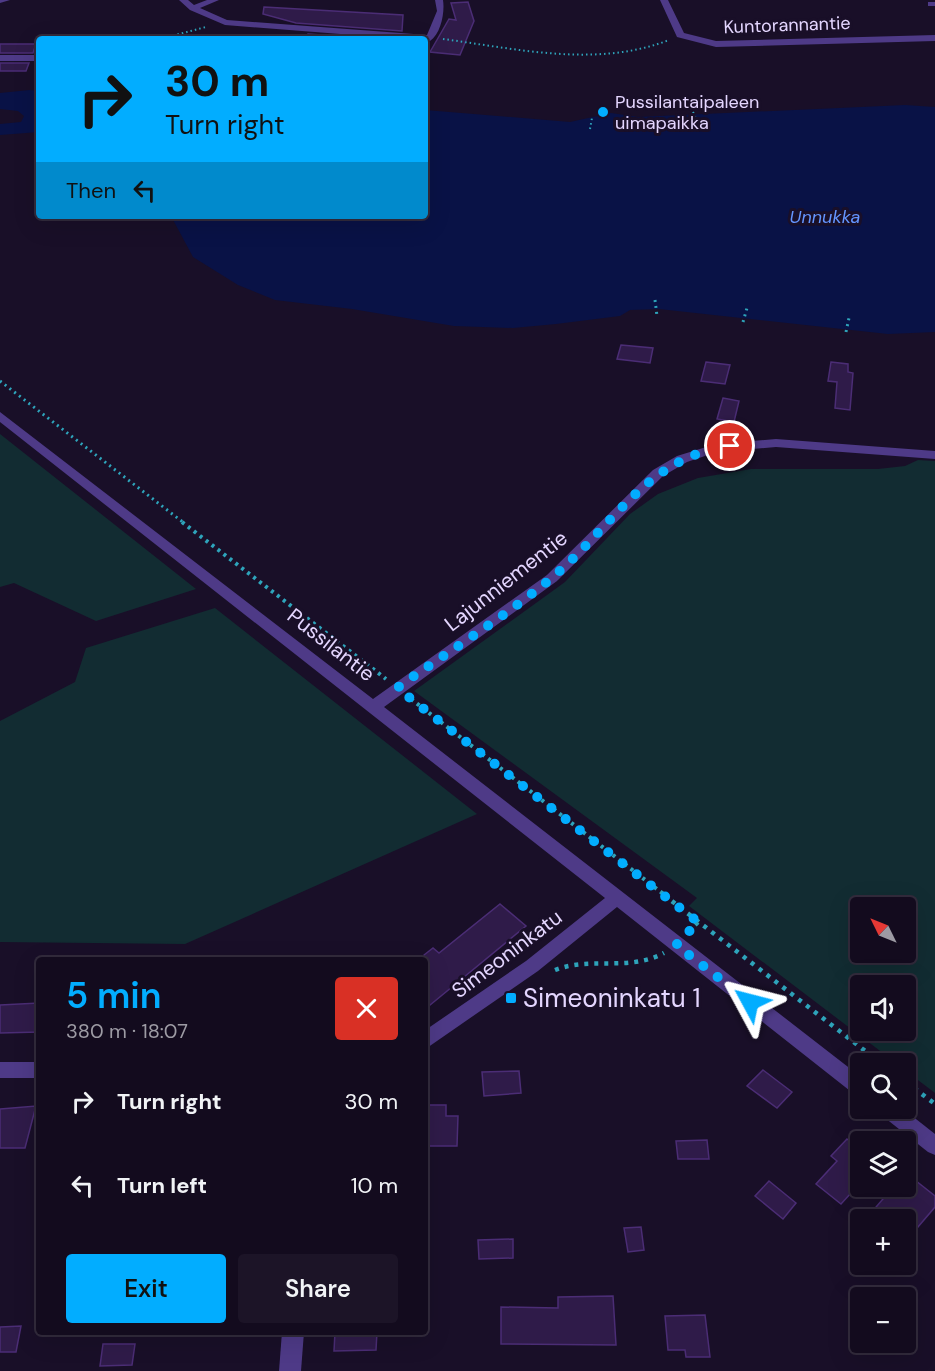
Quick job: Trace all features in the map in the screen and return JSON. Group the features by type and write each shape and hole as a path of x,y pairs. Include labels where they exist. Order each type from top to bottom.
{"street":[{"path":"0,1 6,0"},
{"path":"183,0 193,8 225,22 404,36"},
{"path":"193,8 215,0"},
{"path":"430,38 441,11 439,0"},
{"path":"664,0 680,35"},
{"name":"Kuntorannantie","path":"680,35 716,44 935,38"},
{"path":"0,58 36,58"},
{"name":"Pussilantie","path":"0,416 615,899 850,1079"},
{"name":"Lajunniementie","path":"372,708 552,578 658,473 682,459 716,448 776,443 935,455"},
{"name":"Simeoninkatu","path":"428,1039 532,966 615,899"},
{"path":"0,1070 36,1070"},
{"path":"901,1119 935,1146"},
{"path":"290,1371 293,1335"}],"path":[{"path":"171,36 225,22"},
{"path":"430,38 559,54 614,55 646,49 680,35"},
{"path":"693,112 699,126"},
{"path":"590,129 592,118"},
{"path":"656,300 657,316"},
{"path":"743,322 747,308"},
{"path":"846,332 849,318"},
{"path":"0,381 868,1053"},
{"path":"577,963 630,964 656,958 676,945 698,922"},
{"path":"916,1090 935,1104"}],"green space":[{"path":"0,434 196,589 96,621 14,583 0,587"},
{"path":"918,460 935,461 935,1093 916,1079 916,1053 883,1053 867,1041 916,1041 916,975 850,975 850,1028 689,906 697,898 414,691 565,582 630,514 658,494 698,478 751,469 878,469 905,466"},
{"path":"215,608 477,814 185,944 0,942 0,721 75,682 86,648"}],"water":[{"path":"36,91 36,132 0,135 0,124 21,122 24,116 18,111 0,109 0,93"},
{"name":"Unnukka","path":"905,105 935,107 935,332 888,334 659,309 630,310 620,316 513,328 454,326 352,309 275,300 238,285 193,257 173,219 428,219 428,110 570,122 611,113 638,117"}],"building":[{"path":"468,2 474,21 460,55 430,52 449,19 456,20 451,3"},
{"path":"264,7 403,15 402,31 296,23 263,14"},
{"path":"308,34 335,36 308,36"},
{"path":"0,44 36,44 33,53 0,53"},
{"path":"0,63 29,63 26,71 0,71"},
{"path":"621,345 653,348 650,363 617,359"},
{"path":"706,362 730,365 725,384 701,381"},
{"path":"831,362 848,364 848,372 853,373 850,410 835,408 837,382 828,381"},
{"path":"723,398 739,401 734,422 717,419"},
{"path":"500,904 526,926 428,1007 428,957 424,955 433,948 439,953"},
{"path":"36,1003 36,1032 0,1033 0,1005"},
{"path":"763,1070 792,1092 777,1108 747,1086"},
{"path":"519,1071 521,1093 484,1096 482,1072"},
{"path":"428,1105 446,1105 446,1116 458,1116 457,1146 428,1146"},
{"path":"36,1106 25,1148 0,1148 0,1109"},
{"path":"847,1139 850,1141 850,1194 841,1204 816,1184 837,1161 831,1156"},
{"path":"707,1140 709,1159 678,1159 676,1141"},
{"path":"769,1181 796,1203 783,1219 755,1196"},
{"path":"916,1181 935,1196 935,1207 916,1229 916,1209 874,1209 885,1197 916,1197"},
{"path":"641,1227 644,1250 628,1252 624,1228"},
{"path":"513,1239 513,1258 479,1259 478,1240"},
{"path":"613,1296 616,1345 501,1344 501,1307 558,1308 558,1297"},
{"path":"705,1315 710,1357 686,1357 685,1350 668,1350 665,1316"},
{"path":"21,1326 16,1352 0,1352 0,1327"},
{"path":"335,1335 377,1335 376,1350 334,1351"},
{"path":"103,1344 135,1344 132,1365 100,1366"}],"place":[{"name":"Pussilantaipaleen uimapaikka","path":"603,112"},
{"name":"Simeoninkatu 1","path":"511,998"}],"route":[{"path":"730,446 682,459 658,473 552,578 397,688 698,922 676,945 750,1002"}]}
